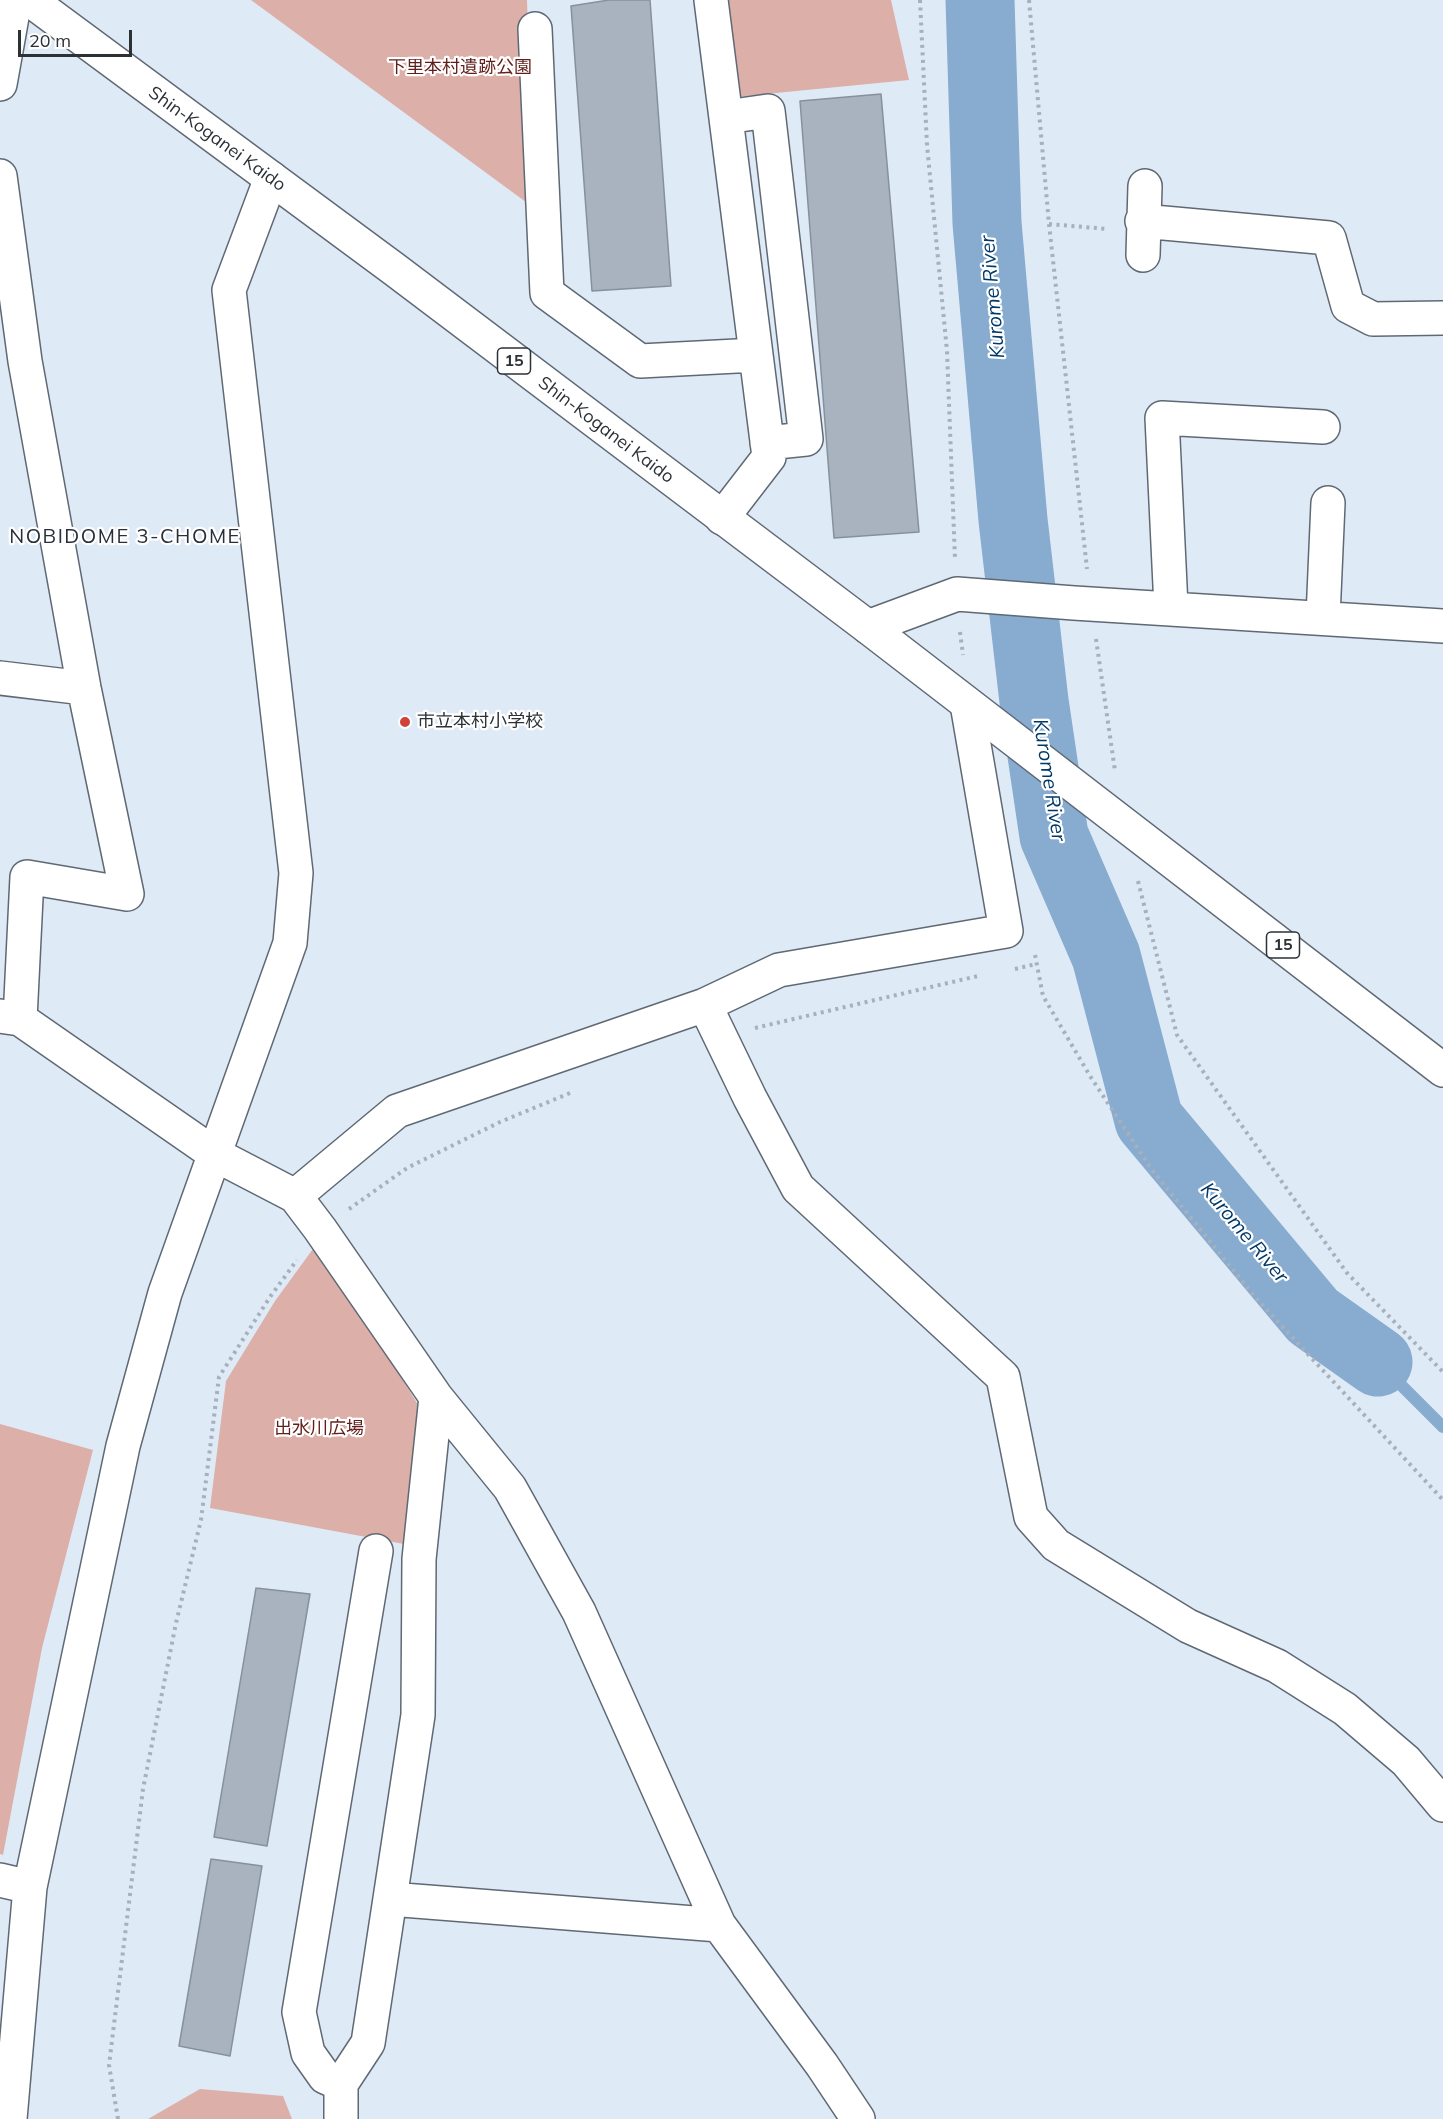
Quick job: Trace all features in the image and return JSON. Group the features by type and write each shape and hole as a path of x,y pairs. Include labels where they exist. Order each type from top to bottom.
{"street":[{"path":"0,84 15,0"},
{"name":"Shin-Koganei Kaido","path":"30,0 271,178 1122,820"},
{"path":"711,0 769,457 722,518"},
{"path":"535,29 547,293 640,361 756,355"},
{"path":"726,117 768,111 770,123 806,439 767,443"},
{"path":"0,176 13,361 127,894 27,877 10,1018 216,1155 295,1196 321,1229 436,1397 510,1488 579,1612 719,1924 822,2065 858,2119"},
{"path":"10,2119 15,1883 123,1446 165,1293 291,943 296,873 229,290 271,178"},
{"path":"1145,186 1142,236 1329,238 1348,306 1373,318 1443,318"},
{"path":"1170,608 1162,418 1323,427"},
{"path":"1323,617 1328,503"},
{"path":"868,627 957,594 1443,626"},
{"path":"0,678 84,688"},
{"path":"295,1196 397,1111 705,1005 779,970 1006,931 967,704"},
{"name":"15","path":"1122,820 1443,1070"},
{"path":"705,1005 750,1098 798,1188 1003,1377 1030,1516 1056,1545 1179,1622 1277,1666 1345,1709 1406,1761 1443,1805"},
{"path":"341,2119 341,2084 368,2043 418,1715 419,1559 436,1397"},
{"path":"341,2084 325,2077 308,2053 299,2012 376,1551"},
{"path":"390,1899 719,1924"}],"path":[{"path":"920,0 927,146 947,351 957,594 967,704"},
{"path":"1029,0 1082,604 1122,820"},
{"path":"1049,224 1142,236"},
{"path":"1136,876 1177,1035 1347,1273 1443,1372"},
{"path":"1034,953 1043,996 1090,1076 1152,1170 1256,1298 1443,1500"}],"green space":[{"name":"下里本村遺跡公園","path":"251,0 527,0 534,208"},
{"path":"725,0 891,0 909,80 735,97"},
{"name":"出水川広場","path":"318,1242 420,1408 404,1544 210,1508 226,1381 275,1301"},
{"path":"0,1424 93,1450 42,1648 3,1855 0,1854"},
{"path":"200,2089 283,2096 292,2119 148,2119"}],"building":[{"path":"609,0 650,0 671,286 592,291 571,6"},
{"path":"881,94 919,532 834,538 800,101"},
{"path":"256,1588 310,1594 267,1846 214,1837"},
{"path":"211,1859 262,1866 230,2056 179,2046"}],"waterway":[{"name":"Kurome River","path":"980,0 987,223 1013,520 1034,701 1054,836 1106,956 1149,1120 1313,1316 1378,1362"},
{"name":"Kurome River","path":"1378,1362 1443,1427"}],"place":[{"name":"市立本村小学校","path":"405,722"}],"district":[{"name":"NOBIDOME 3-CHOME","path":"125,537"}]}
